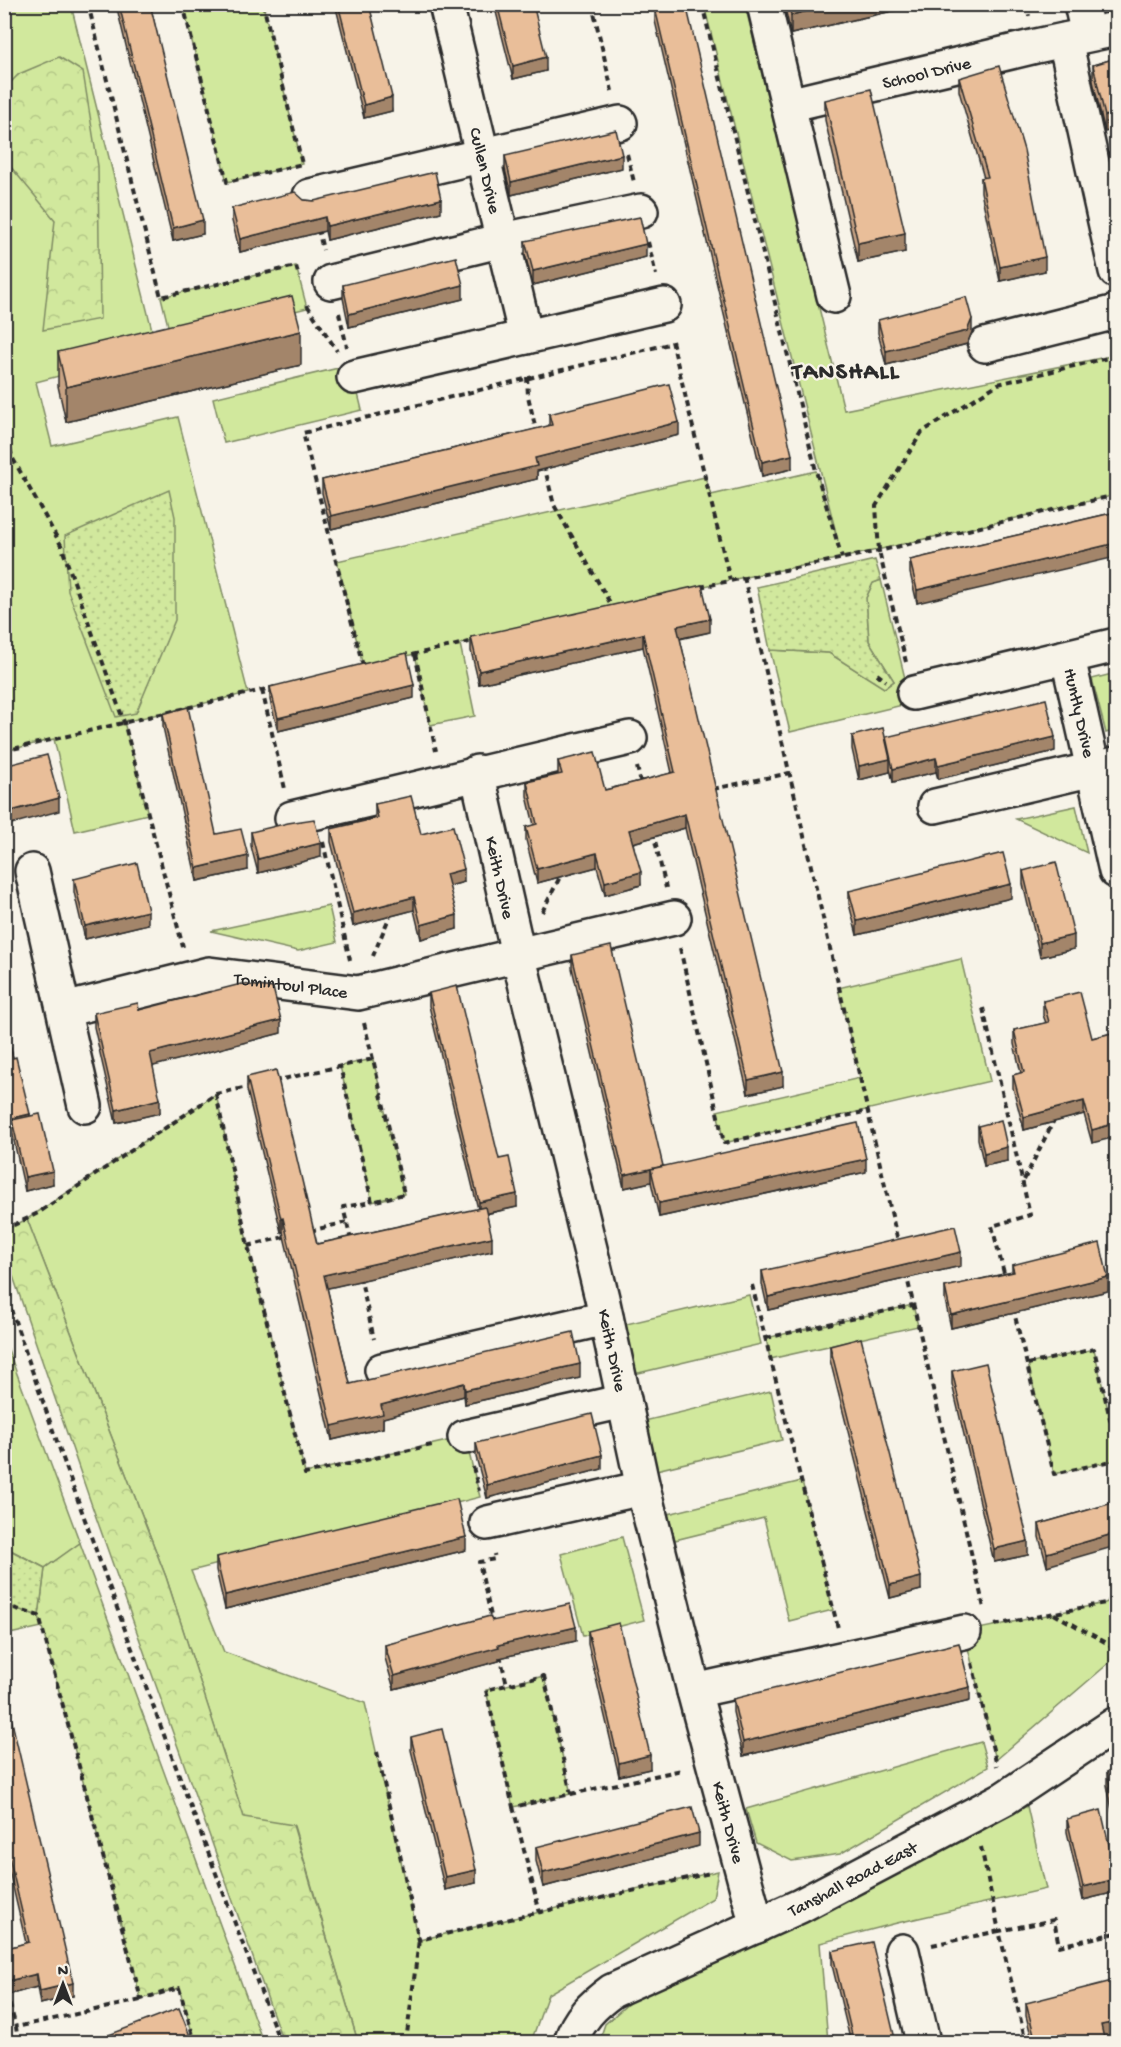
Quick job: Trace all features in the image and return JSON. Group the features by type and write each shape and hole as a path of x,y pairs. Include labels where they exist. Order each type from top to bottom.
{"street":[{"name":"Cullen Drive","path":"446,4 526,337"},
{"path":"764,4 834,296"},
{"name":"School Drive","path":"788,105 1088,27 1116,271"},
{"path":"310,196 620,123"},
{"path":"312,289 503,240 641,211"},
{"path":"354,377 664,305"},
{"path":"985,345 1116,312"},
{"name":"Huntly Drive","path":"914,693 1116,645"},
{"name":"Huntly Drive","path":"1068,658 1105,767 1116,872"},
{"path":"304,815 477,772 630,738"},
{"path":"935,806 1105,767"},
{"name":"Keith Drive","path":"477,772 518,954 606,1318 643,1488 713,1764 758,1926"},
{"path":"32,871 85,1106"},
{"name":"Tomintoul Place","path":"64,1010 209,974 357,993 674,918"},
{"path":"382,1370 606,1318"},
{"path":"465,1437 624,1401"},
{"path":"487,1523 643,1488"},
{"path":"694,1691 976,1629"},
{"name":"Tanshall Road East","path":"576,2031 597,2002 612,1991 758,1926 1005,1798 1116,1724"},
{"path":"902,1951 923,2043"}],"path":[{"path":"88,4 161,297 296,266 312,289 307,308 354,377"},
{"path":"183,4 227,182 302,164 263,4"},
{"path":"702,4 816,471 842,558"},
{"path":"526,337 528,396 538,439"},
{"path":"373,664 363,666 303,433 672,343"},
{"path":"914,693 879,552 876,506 922,432 998,384 1116,356"},
{"path":"4,418 12,457 61,545 124,723 191,978"},
{"path":"544,461 554,505 613,608 602,610"},
{"path":"695,588 879,552 1116,495"},
{"path":"744,577 900,1248"},
{"path":"394,659 482,639"},
{"path":"415,654 443,781"},
{"path":"4,751 284,685"},
{"path":"262,690 304,815 357,993 404,1194 343,1207 352,1245"},
{"path":"630,738 643,791"},
{"path":"713,789 790,773"},
{"path":"651,825 724,1143 868,1111"},
{"path":"518,954 568,864"},
{"path":"357,993 392,910"},
{"path":"983,1008 1030,1215 992,1226 1007,1284"},
{"path":"272,1081 373,1059"},
{"path":"340,1066 372,1202"},
{"path":"4,1230 38,1213 216,1094 261,1084"},
{"path":"216,1094 248,1246 305,1473 465,1437"},
{"path":"1024,1181 1059,1111"},
{"path":"303,1233 347,1222"},
{"path":"248,1246 292,1235"},
{"path":"357,1267 382,1370"},
{"path":"905,1271 976,1629 1005,1798"},
{"path":"752,1285 846,1658"},
{"path":"4,1289 164,1738 280,2043"},
{"path":"766,1338 913,1305"},
{"path":"1013,1306 1054,1474 1116,1460"},
{"path":"1028,1364 1094,1349 1116,1445"},
{"path":"487,1523 495,1559 479,1562 494,1629"},
{"path":"976,1629 1105,1604 1116,1598"},
{"path":"4,1605 39,1616 141,2000"},
{"path":"1053,1613 1116,1648"},
{"path":"499,1652 507,1685"},
{"path":"540,1913 486,1690 544,1676 571,1794"},
{"path":"377,1752 419,1940 406,2043"},
{"path":"513,1807 713,1764"},
{"path":"974,1814 1026,2043"},
{"path":"419,1940 741,1865"},
{"path":"902,1951 1054,1920 1059,1946 1116,1934"},
{"path":"4,1984 18,2043"},
{"path":"16,2027 141,2000 179,1988 195,2043"}],"green space":[{"path":"4,5 71,5 157,350 36,382 52,446 178,417 248,693 124,722 148,814 75,831 54,739 5,751"},
{"path":"183,5 263,5 302,164 227,182"},
{"path":"704,5 745,5 844,410 1116,355 1116,495 842,558 730,580 460,644 475,716 430,725 415,654 363,666 337,561 705,477 711,495 816,471 838,541"},
{"path":"59,57 83,72 98,166 100,319 43,330 55,220 5,160 5,88 19,74"},
{"path":"296,266 307,308 172,342 161,297"},
{"path":"351,365 362,410 224,443 213,398"},
{"path":"169,490 175,517 175,620 136,713 116,717 68,591 65,536"},
{"path":"875,560 881,580 873,583 866,598 869,641 894,681 884,688 829,653 770,650 757,587"},
{"path":"881,580 911,703 790,732 770,650 829,653 885,688 894,681 869,641 866,598 873,583"},
{"path":"1116,673 1116,730 1106,733 1092,679"},
{"path":"1076,806 1087,853 1016,819"},
{"path":"329,906 337,942 298,951 211,931"},
{"path":"961,959 990,1081 724,1143 717,1111 860,1078 838,988"},
{"path":"373,1059 404,1194 372,1202 340,1066"},
{"path":"216,1094 248,1246 305,1473 465,1437 480,1497 191,1571 224,1652 365,1703 419,1940 718,1871 713,1898 548,1994 531,2042 358,2042 294,1826 244,1818 166,1577 27,1219"},
{"path":"27,1219 166,1577 244,1817 293,1825 358,2042 283,2042 91,1503 5,1253 5,1230"},
{"path":"749,1295 761,1344 630,1375 618,1326"},
{"path":"913,1305 918,1326 770,1359 766,1338"},
{"path":"4,1339 80,1543 45,1568 5,1547"},
{"path":"1094,1349 1116,1445 1116,1460 1054,1474 1028,1364"},
{"path":"771,1391 782,1440 652,1471 640,1422"},
{"path":"802,1481 833,1610 789,1621 764,1518 675,1540 668,1514"},
{"path":"622,1537 644,1620 583,1636 561,1554"},
{"path":"80,1543 263,2042 195,2042 179,1988 141,1999 39,1616 45,1568"},
{"path":"4,1547 45,1568 39,1616 5,1605"},
{"path":"1116,1598 1116,1657 996,1760 964,1632 1105,1603"},
{"path":"5,1605 39,1616 42,1627 5,1635"},
{"path":"544,1676 571,1794 513,1807 486,1690"},
{"path":"981,1742 988,1767 840,1854 792,1861 756,1843 746,1809"},
{"path":"1027,1806 1046,1889 820,1943 828,2042 599,2042 605,2024 654,1981 820,1910"}],"building":[{"path":"119,4 150,4 203,220 173,228"},
{"path":"338,4 369,4 392,97 364,105"},
{"path":"497,4 533,4 546,57 513,66"},
{"path":"669,4 686,4 792,455 762,462 655,8"},
{"path":"789,4 836,4 791,15"},
{"path":"1116,58 1116,113 1105,116 1093,65"},
{"path":"999,66 1024,150 1045,257 1000,267 981,178 988,177 959,78"},
{"path":"871,89 905,233 858,243 825,100"},
{"path":"616,130 622,155 511,182 505,156"},
{"path":"435,172 441,199 327,226 325,217 240,239 232,208 295,192 304,200 314,201"},
{"path":"640,217 646,244 533,271 525,241"},
{"path":"456,257 463,285 349,314 343,285"},
{"path":"292,296 301,331 66,387 58,352"},
{"path":"966,297 972,319 967,331 886,351 878,320"},
{"path":"669,384 679,422 535,458 537,466 331,516 322,480 552,425 549,414"},
{"path":"1116,512 1116,543 917,590 910,560"},
{"path":"702,585 710,619 677,626 783,1072 748,1080 685,814 629,830 641,872 605,882 597,853 537,869 526,827 537,824 527,782 562,774 558,761 595,752 605,790 675,772 643,634 479,671 471,637"},
{"path":"407,653 414,685 278,718 270,687"},
{"path":"1046,699 1055,737 938,765 936,758 893,769 886,737"},
{"path":"188,707 216,834 241,829 248,856 197,868 163,714"},
{"path":"883,728 890,759 859,766 852,736"},
{"path":"47,755 59,798 4,813 4,766"},
{"path":"411,796 421,834 453,826 464,869 446,874 457,915 421,925 414,897 353,913 331,829 378,818 375,804"},
{"path":"314,819 321,843 258,859 251,832"},
{"path":"1003,853 1011,884 857,921 849,891"},
{"path":"1056,862 1074,935 1040,943 1023,871"},
{"path":"137,863 148,911 85,926 74,879"},
{"path":"611,946 663,1166 624,1175 572,955"},
{"path":"241,984 273,988 281,1020 150,1053 160,1099 116,1110 94,1013 138,1003 139,1010"},
{"path":"457,986 499,1159 509,1157 517,1194 479,1202 429,993"},
{"path":"1080,992 1092,1038 1116,1032 1116,1123 1092,1130 1084,1101 1024,1117 1013,1075 1024,1072 1014,1030 1049,1022 1043,1001"},
{"path":"4,1020 30,1114 4,1120"},
{"path":"276,1070 317,1244 485,1207 492,1237 324,1275 350,1384 573,1332 580,1364 465,1390 464,1383 381,1405 383,1414 332,1426 247,1077"},
{"path":"40,1114 53,1171 25,1177 12,1120"},
{"path":"1001,1120 1007,1147 984,1153 978,1126"},
{"path":"858,1123 866,1159 659,1203 651,1169"},
{"path":"955,1226 961,1252 768,1297 762,1271"},
{"path":"1100,1243 1108,1277 951,1315 945,1287 1014,1272 1012,1265"},
{"path":"861,1338 921,1577 890,1585 830,1346"},
{"path":"986,1363 1028,1541 994,1549 952,1371"},
{"path":"592,1414 602,1455 487,1485 476,1443"},
{"path":"457,1499 466,1537 225,1595 216,1557"},
{"path":"1116,1502 1116,1533 1047,1553 1039,1524"},
{"path":"570,1604 576,1627 498,1645 499,1647 394,1676 385,1645 490,1616 492,1621"},
{"path":"619,1623 650,1755 619,1763 588,1631"},
{"path":"959,1643 970,1687 743,1742 733,1699"},
{"path":"4,1688 73,1983 40,1991 37,1974 4,1982 4,1949 29,1942 4,1835"},
{"path":"442,1729 476,1870 445,1877 411,1737"},
{"path":"1116,1770 1116,1806 1114,1806 1107,1772"},
{"path":"692,1807 699,1833 543,1873 536,1847"},
{"path":"1101,1810 1116,1879 1083,1887 1067,1819"},
{"path":"872,1942 896,2043 854,2043 832,1951"},
{"path":"1116,1980 1116,2022 1101,2025 1105,2043 1067,2043 1065,2034 1036,2042 1026,2003"},
{"path":"179,2008 190,2036 173,2043 88,2043"}],"district":[{"name":"TANSHALL","path":"846,370"}]}
